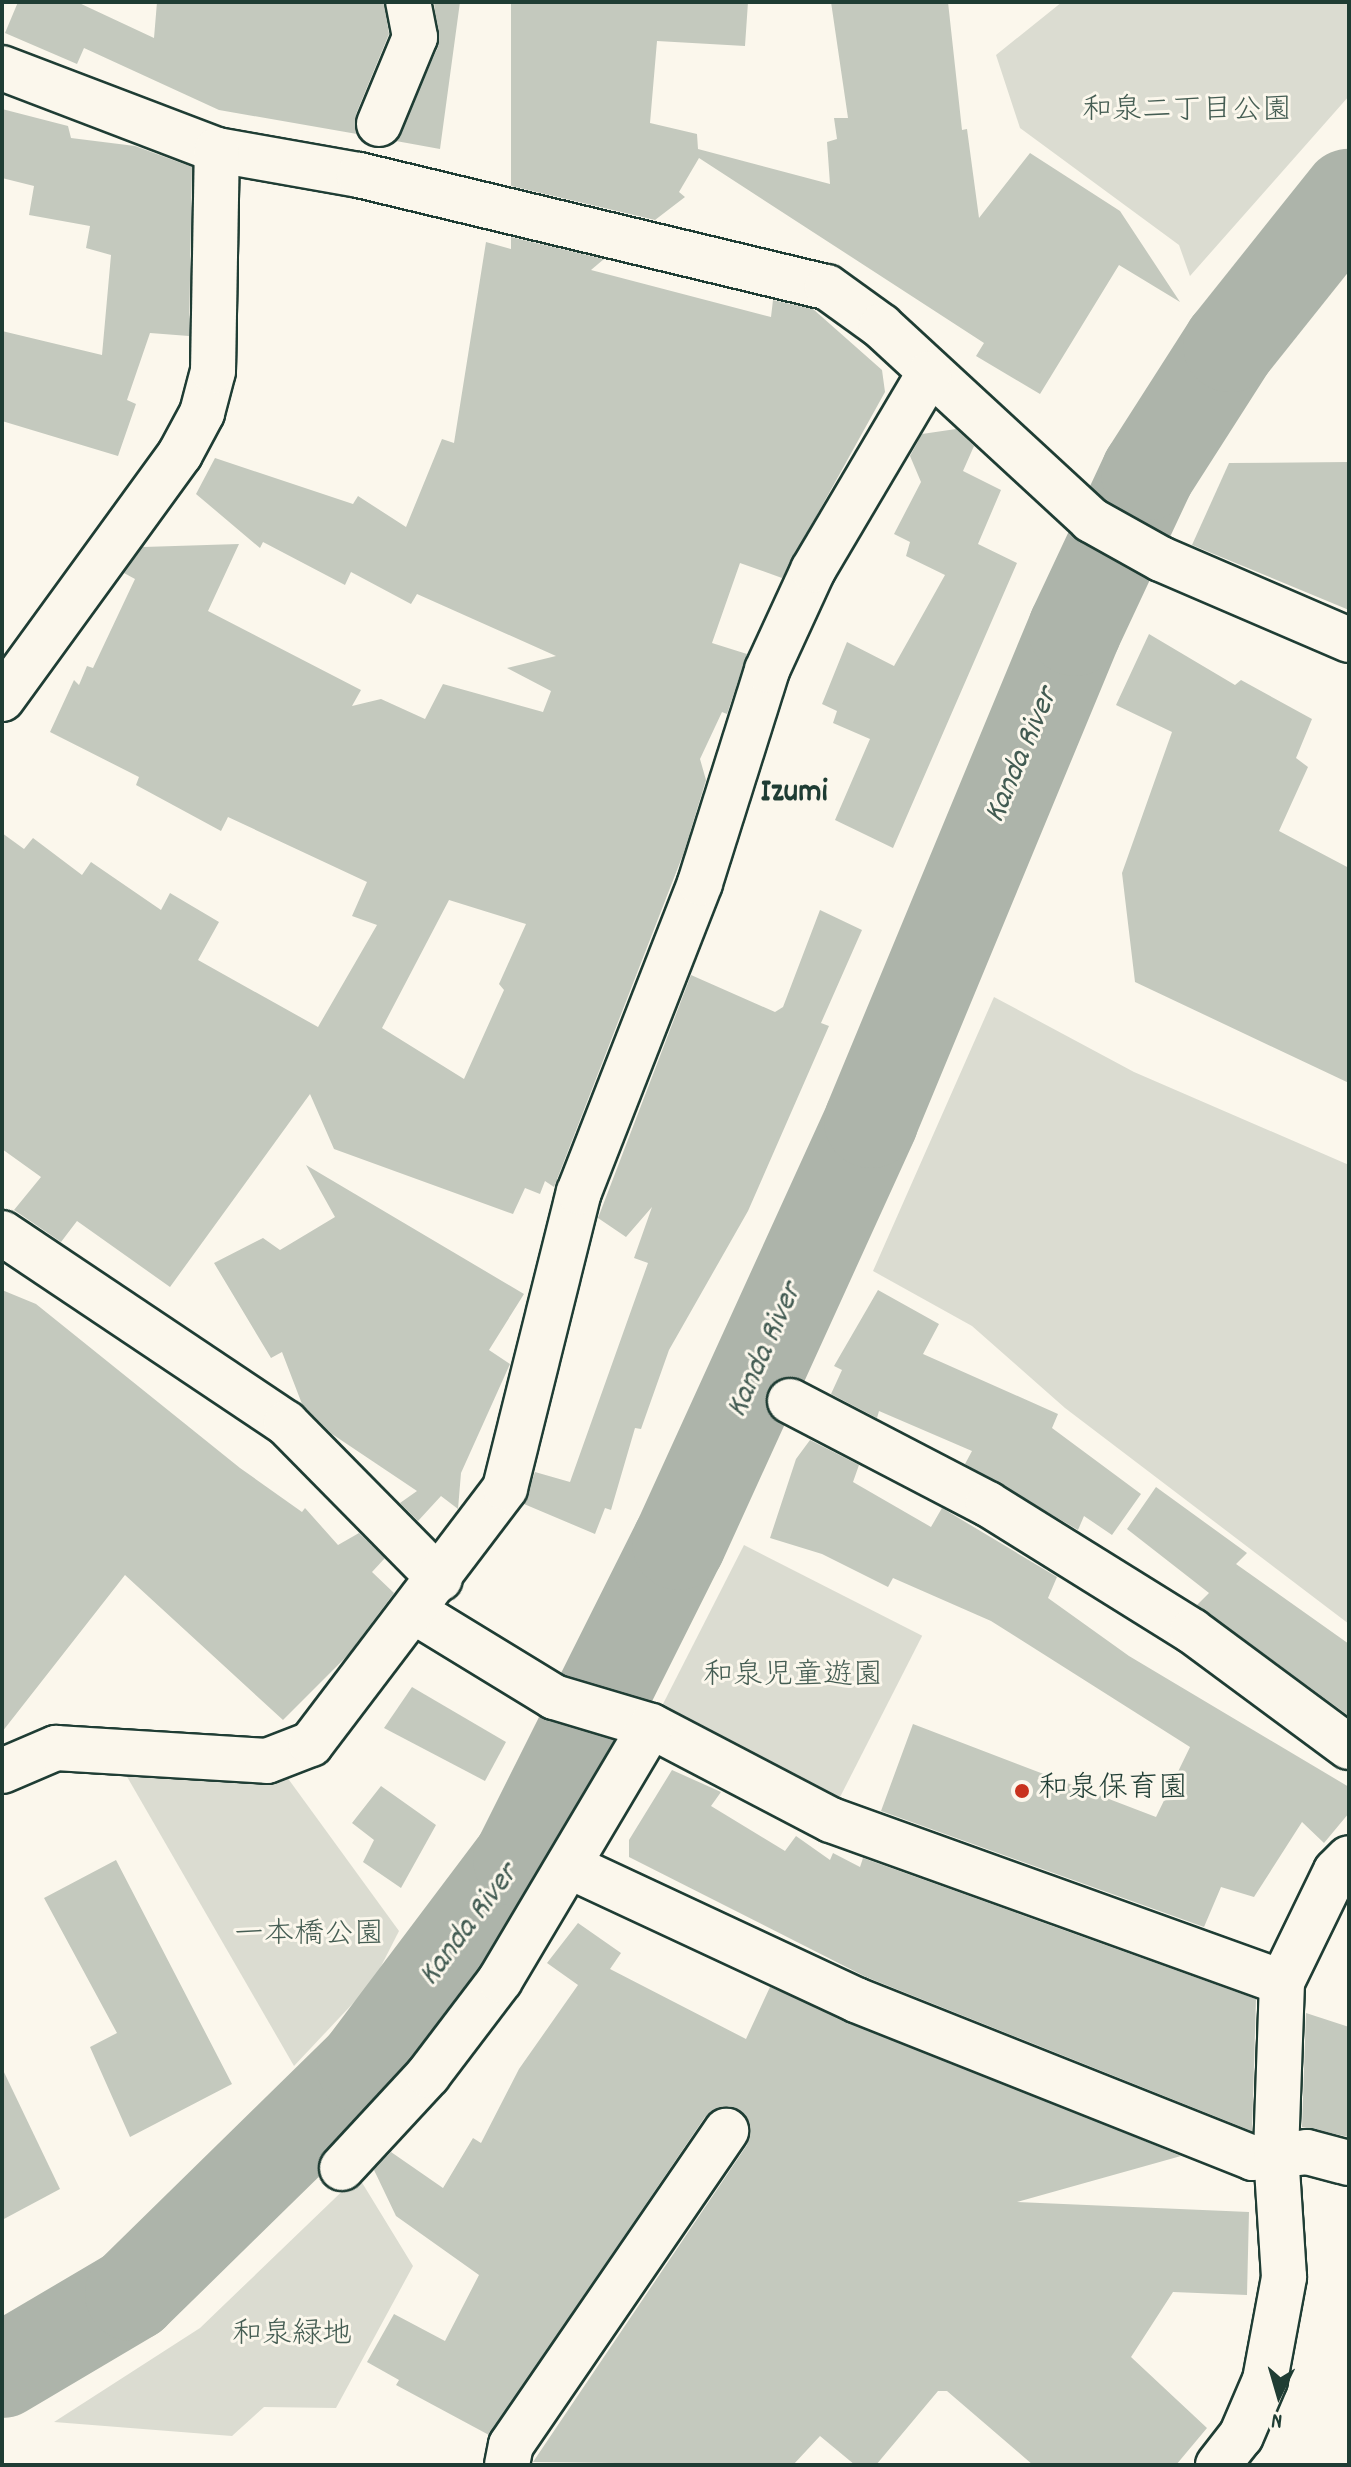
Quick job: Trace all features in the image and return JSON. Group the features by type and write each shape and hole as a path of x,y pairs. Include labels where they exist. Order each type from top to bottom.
{"street":[{"path":"379,124 415,37 408,2"},
{"path":"2,68 217,150 359,175 827,287 881,326 929,374 1091,520 1144,551 1349,640"},
{"path":"2,699 180,454 202,413 213,371 217,150"},
{"path":"2,1771 56,1748 267,1761 311,1744 427,1596 505,1488 575,1204 700,883 767,670 813,570 929,374"},
{"path":"2,1233 286,1423 427,1596 554,1697 570,1699 648,1724 831,1820 1282,1982"},
{"path":"790,1401 1000,1512 1192,1631 1349,1747"},
{"path":"342,2168 482,2004 571,1867 648,1724"},
{"path":"1218,2465 1241,2436 1265,2380 1284,2277 1276,2154 1282,1982 1336,1871 1349,1858"},
{"path":"571,1867 856,2000 1253,2158 1307,2152 1349,2163"},
{"path":"507,2465 511,2445 726,2131"}],"green space":[{"name":"和泉二丁目公園","path":"1062,2 1349,2 1349,96 1190,276 1179,245 1020,128 996,55"},
{"path":"994,997 1134,1072 1349,1165 1349,1624 1065,1408 972,1326 873,1271"},
{"name":"和泉児童遊園","path":"744,1545 922,1636 837,1803 659,1713"},
{"name":"一本橋公園","path":"122,1768 284,1773 399,1931 373,1982 294,2066"},
{"name":"和泉緑地","path":"358,2176 413,2266 336,2408 264,2407 232,2436 54,2422 200,2328"}],"building":[{"path":"18,2 77,2 154,38 157,2 384,2 389,34 356,114 357,134 219,110 84,48 77,64 5,33"},
{"path":"434,2 460,2 440,149 396,141 438,47"},
{"path":"511,2 748,2 745,46 657,41 650,123 697,134 698,149 830,184 827,142 837,139 834,118 848,118 831,2 948,2 962,130 967,129 979,218 1030,153 1120,211 1180,302 1119,265 1040,394 976,356 984,343 699,158 679,192 685,197 655,220 511,186"},
{"path":"2,109 68,126 71,138 135,146 192,167 189,336 150,333 127,400 136,404 118,456 2,421 2,331 102,355 111,255 86,248 90,226 29,215 34,186 2,178"},
{"path":"511,237 604,259 591,270 771,317 773,300 813,309 882,370 885,392 782,578 740,563 712,643 747,654 727,714 722,712 700,759 706,780 684,852 554,1187 545,1181 540,1194 525,1188 513,1214 334,1149 310,1094 170,1287 77,1221 61,1242 14,1210 41,1177 2,1149 2,833 24,849 33,838 82,875 91,862 161,910 170,893 219,922 198,960 318,1027 377,925 352,916 367,882 228,817 221,831 136,785 139,777 50,732 74,680 79,685 87,666 93,668 135,579 124,573 143,547 239,544 208,611 361,690 352,706 381,699 425,719 443,684 543,712 551,691 507,668 556,656 417,594 411,604 351,572 345,585 263,542 260,548 196,494 215,458 353,504 358,496 406,527 442,439 454,443 486,242 511,249","holes":["449,900 526,924 499,984 504,990 464,1079 382,1028"]},
{"path":"956,429 974,446 963,471 1001,490 978,544 1017,563 893,848 835,820 870,739 833,723 837,711 822,704 847,642 894,666 945,575 906,556 910,542 894,534 921,482 910,456 922,434"},
{"path":"1349,462 1349,610 1192,545 1229,463"},
{"path":"1149,634 1235,685 1241,680 1312,719 1296,758 1308,767 1279,831 1349,868 1349,1083 1135,982 1122,873 1172,732 1116,705"},
{"path":"820,910 862,930 821,1023 829,1026 748,1211 669,1350 641,1429 635,1428 611,1510 605,1508 595,1534 524,1504 535,1472 570,1482 648,1263 634,1258 652,1207 626,1237 598,1218 691,975 775,1012 783,1007"},
{"path":"306,1165 524,1294 489,1350 510,1364 461,1473 458,1509 441,1496 418,1521 400,1503 417,1491 332,1434 302,1404 282,1352 271,1358 214,1263 263,1238 280,1250 335,1217"},
{"path":"2,1290 36,1304 240,1468 302,1512 305,1508 338,1545 359,1533 385,1558 372,1572 394,1593 347,1656 283,1720 125,1575 2,1732"},
{"path":"878,1290 939,1324 923,1354 1058,1414 1052,1428 1141,1494 1112,1535 1084,1516 1078,1530 965,1464 972,1451 879,1411 877,1418 831,1394 842,1370 834,1366"},
{"path":"810,1440 859,1465 853,1482 931,1527 942,1508 1057,1577 1048,1598 1129,1656 1349,1787 1349,1813 1324,1843 1302,1822 1254,1897 1221,1887 1204,1927 881,1811 913,1724 1156,1817 1190,1747 991,1621 893,1578 888,1587 822,1554 770,1538 796,1459"},
{"path":"1156,1487 1247,1553 1236,1564 1349,1644 1349,1716 1197,1605 1209,1593 1127,1529"},
{"path":"412,1687 506,1742 485,1781 384,1728"},
{"path":"672,1770 721,1792 711,1806 785,1851 796,1836 830,1860 833,1853 860,1867 863,1858 1256,1999 1252,2131 866,1977 629,1857 629,1840"},
{"path":"381,1786 436,1825 401,1888 363,1862 374,1840 352,1823"},
{"path":"116,1860 232,2084 130,2137 90,2047 117,2033 44,1898"},
{"path":"578,1923 621,1953 610,1969 746,2039 770,1987 1181,2156 1017,2202 1249,2212 1247,2295 1173,2292 1131,2357 1207,2428 1176,2465 1033,2465 947,2391 938,2391 876,2465 855,2465 820,2436 793,2465 533,2462 747,2145 749,2121 729,2106 705,2117 489,2435 396,2385 399,2380 367,2362 394,2314 445,2341 479,2275 396,2216 374,2170 391,2152 443,2188 473,2138 481,2143 519,2069 578,1985 547,1963"},
{"path":"1306,2013 1349,2027 1349,2137 1302,2127"},
{"path":"2,2068 60,2189 2,2220"}],"waterway":[{"name":"Kanda River","path":"2,2371 132,2294 364,2067 520,1860 679,1543 871,1121 1075,629 1148,473 1230,345 1349,196"}],"place":[{"name":"和泉保育園","path":"1022,1791"}],"district":[{"name":"Izumi","path":"794,794"}]}
